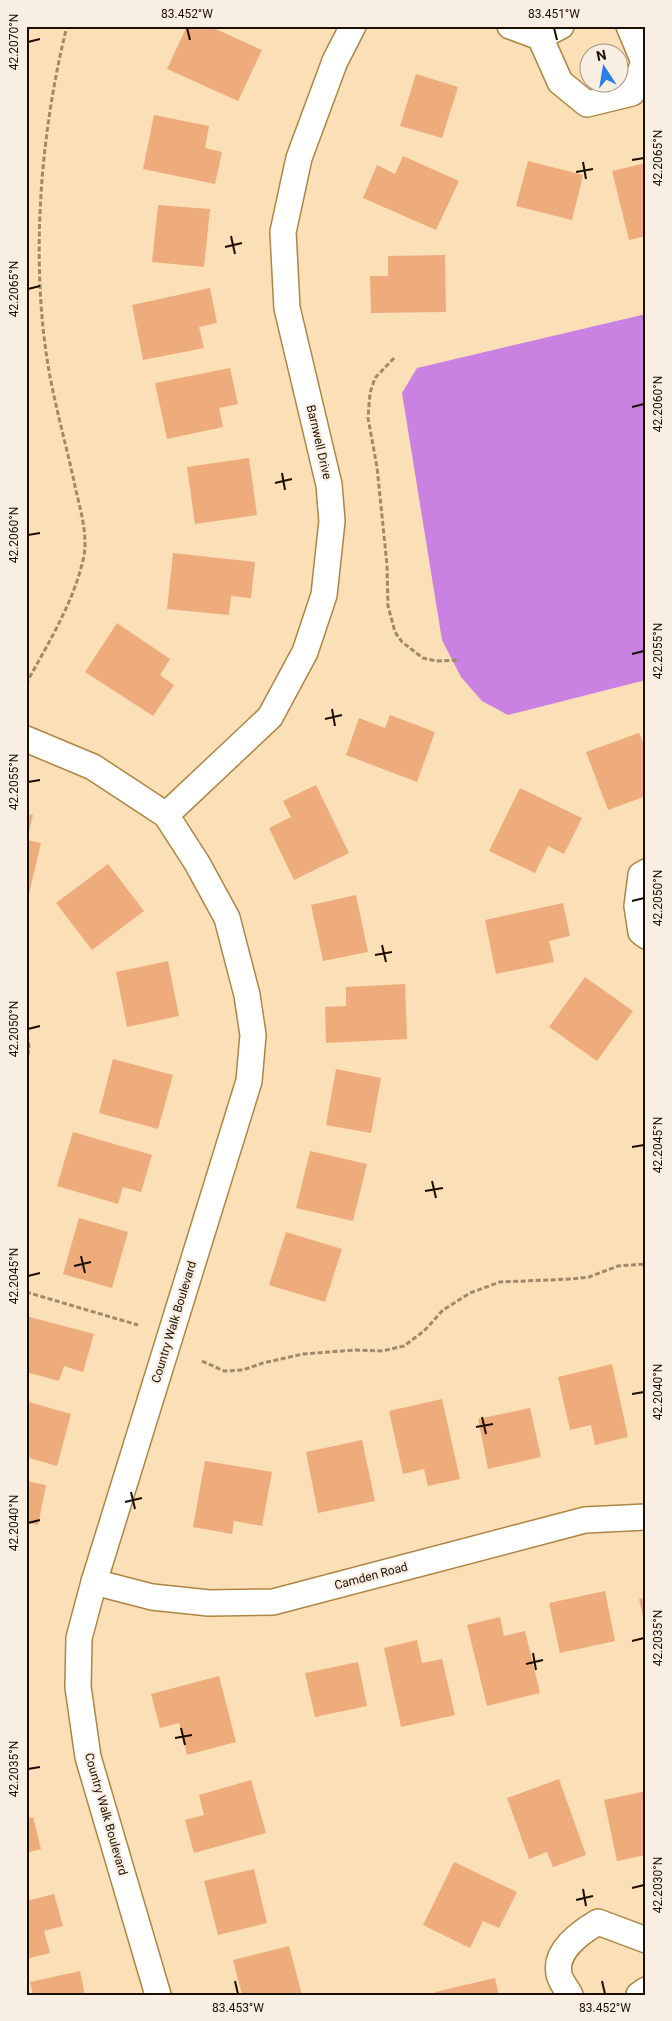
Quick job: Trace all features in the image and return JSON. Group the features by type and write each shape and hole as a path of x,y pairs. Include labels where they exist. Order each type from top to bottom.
{"street":[{"name":"Barnwell Drive","path":"166,814 270,716 305,652 324,595 332,521 329,485 288,308 283,232 299,158 336,61 353,26"},
{"path":"510,26 551,31 560,82 587,104 632,93 644,62 630,26"},
{"name":"Country Walk Boulevard","path":"26,740 93,767 166,814 197,863 227,918 247,995 252,1035 250,1072 246,1090 94,1582 79,1638 78,1687 87,1748 158,1995"},
{"path":"646,872 641,874 637,906 641,932 646,936"},
{"name":"Camden Road","path":"94,1582 152,1597 209,1604 273,1602 585,1520 646,1516"},
{"path":"570,1995 558,1974 562,1951 583,1931 598,1922 646,1940"},
{"path":"639,1995 646,1990"}],"path":[{"path":"26,684 62,616 83,560 85,546 82,516 49,372 39,284 41,190 56,67 67,26"},
{"path":"394,358 375,378 370,393 368,418 376,467 387,565 388,606 395,632 402,642 423,658 436,661 460,660"},
{"path":"26,1028 30,1047 26,1067"},
{"path":"202,1361 224,1371 243,1370 263,1363 303,1354 355,1350 382,1351 404,1346 424,1331 443,1310 470,1293 500,1282 589,1277 618,1266 646,1264"},
{"path":"26,1292 138,1325"}],"shaded area":[{"path":"646,314 646,680 508,715 482,701 461,677 442,640 402,393 417,368"}],"building":[{"path":"187,26 209,26 262,50 238,101 167,69"},
{"path":"416,74 458,87 442,138 400,126"},
{"path":"154,115 209,126 205,148 222,152 215,184 143,169"},
{"path":"403,156 459,181 436,230 363,198 377,165 395,174"},
{"path":"528,161 583,175 572,220 516,206"},
{"path":"646,163 646,236 629,240 612,171"},
{"path":"158,205 210,209 204,267 152,262"},
{"path":"445,255 446,312 371,313 370,276 388,276 388,256"},
{"path":"210,288 217,323 199,327 204,348 143,360 132,305"},
{"path":"230,368 238,404 219,408 223,427 167,439 155,383"},
{"path":"249,458 257,515 195,524 187,467"},
{"path":"173,553 255,562 251,598 231,596 229,615 167,609"},
{"path":"117,623 170,659 160,675 174,685 153,716 85,672"},
{"path":"390,715 435,732 417,782 346,755 359,718 385,728"},
{"path":"639,733 646,750 646,796 608,810 586,752"},
{"path":"316,785 349,853 294,880 269,828 291,817 283,801"},
{"path":"520,788 582,818 564,854 548,846 535,873 489,851"},
{"path":"26,814 33,815 27,840 41,843 28,898 26,898"},
{"path":"108,864 144,911 92,950 56,903"},
{"path":"356,895 368,952 323,961 311,905"},
{"path":"563,903 570,936 549,941 554,962 496,974 485,920"},
{"path":"168,961 179,1016 127,1027 116,972"},
{"path":"585,977 633,1011 597,1061 549,1027"},
{"path":"405,984 407,1039 326,1043 325,1007 346,1006 346,987"},
{"path":"113,1059 173,1075 158,1129 99,1113"},
{"path":"336,1069 381,1078 371,1133 326,1125"},
{"path":"73,1132 152,1155 141,1192 123,1187 118,1204 57,1186"},
{"path":"310,1151 367,1164 353,1221 296,1208"},
{"path":"79,1218 128,1232 112,1288 63,1274"},
{"path":"286,1232 342,1249 325,1302 269,1285"},
{"path":"26,1316 94,1334 83,1372 64,1366 59,1381 26,1372"},
{"path":"612,1364 628,1437 595,1445 591,1425 570,1430 558,1377"},
{"path":"442,1399 460,1479 428,1486 424,1469 403,1474 389,1411"},
{"path":"26,1401 71,1414 57,1466 26,1457"},
{"path":"530,1408 541,1457 488,1469 478,1419"},
{"path":"362,1440 375,1501 318,1513 306,1452"},
{"path":"205,1461 272,1472 262,1526 234,1521 232,1534 193,1527"},
{"path":"26,1481 46,1485 38,1525 26,1522"},
{"path":"605,1591 615,1641 560,1653 549,1603"},
{"path":"646,1598 646,1625 645,1625 639,1599"},
{"path":"500,1617 504,1636 525,1631 540,1693 487,1706 467,1625"},
{"path":"417,1640 422,1663 442,1659 455,1715 401,1727 384,1648"},
{"path":"358,1662 367,1706 315,1717 305,1673"},
{"path":"219,1676 236,1742 187,1755 179,1723 160,1728 151,1694"},
{"path":"559,1779 586,1855 553,1867 547,1852 529,1859 507,1798"},
{"path":"251,1780 266,1833 194,1853 185,1820 204,1815 199,1795"},
{"path":"646,1791 646,1855 617,1861 604,1800"},
{"path":"33,1817 41,1849 26,1853 26,1819"},
{"path":"454,1862 517,1892 499,1928 483,1921 470,1948 423,1925"},
{"path":"254,1869 267,1923 218,1935 204,1881"},
{"path":"54,1894 63,1926 44,1931 50,1953 26,1959 26,1901"},
{"path":"289,1946 302,1995 242,1995 233,1960"},
{"path":"80,1971 85,1995 33,1995 30,1982"},
{"path":"495,1978 499,1995 436,1995 435,1992"}]}
